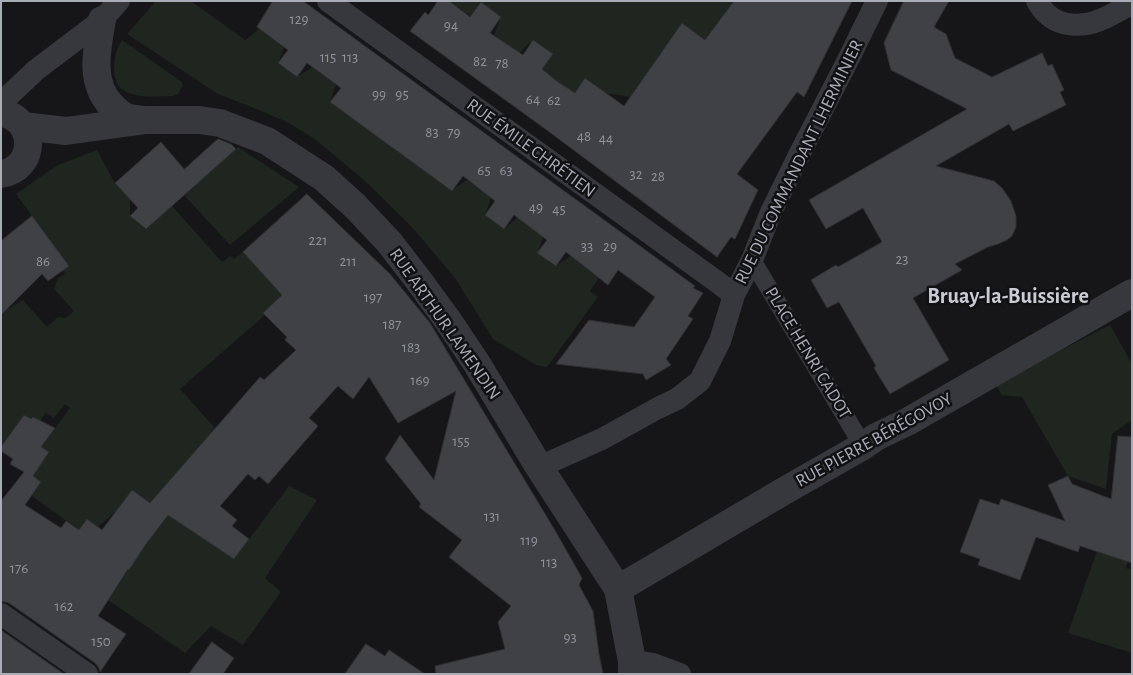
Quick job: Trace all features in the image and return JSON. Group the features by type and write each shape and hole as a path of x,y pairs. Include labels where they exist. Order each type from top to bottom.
{"street":[{"name":"RUE ÉMILE CHRÉTIEN","path":"328,1 734,295"},
{"name":"RUE DU COMMANDANT LHERMINIER","path":"539,467 602,439 677,399 700,381 720,341 734,295 752,260 771,212 877,1"},
{"path":"1037,1 1050,17 1062,23 1072,25 1085,25 1100,20 1132,4"},
{"path":"1,102 36,70 110,11"},
{"path":"110,11 98,44 96,75 99,87 117,112 130,119 146,120"},
{"path":"26,154 28,140 15,120 36,70"},
{"name":"RUE ARTHUR LAMENDIN","path":"15,120 66,131 146,120 199,120 220,123 267,141 324,178 355,206 389,242 419,280 477,364 539,467 618,589 632,667"},
{"name":"RUE ARTHUR LAMENDIN","path":"3,175 14,170 24,160 26,154 66,131"},
{"name":"PLACE HENRI CADOT","path":"752,260 863,446"},
{"name":"RUE PIERRE BÉRÉGOVOY","path":"618,589 876,437 907,422 1132,293"},
{"path":"1,614 86,674"},
{"path":"632,667 653,664 680,674"}],"shaded area":[{"path":"156,1 191,1 245,40 259,29 284,47 278,64 297,77 312,67 336,85 330,102 452,190 467,180 491,198 485,215 504,229 518,217 543,236 538,254 555,266 571,256 599,278 590,291 598,297 547,367 536,365 493,339 455,278 412,227 365,181 316,140 289,123 218,94 127,34"},
{"path":"449,1 743,1 705,40 682,23 630,97 606,93 586,78 574,94 541,69 533,40 519,53 494,35 501,17 481,2 470,16"},
{"path":"122,40 182,82 183,85 178,94 173,96 144,96 135,95 120,88 116,80 114,66 117,51"},
{"path":"238,147 299,187 230,245 184,195"},
{"path":"97,150 115,183 130,199 130,216 145,229 172,206 222,262 230,256 234,259 243,252 282,295 263,313 265,315 180,389 215,428 169,516 234,559 289,486 317,500 265,578 281,592 243,645 211,626 185,653 108,600 147,542 148,502 132,491 117,510 98,527 87,519 79,530 32,496 41,482 33,476 49,453 41,447 70,408 65,404 54,418 46,413 40,421 24,415 16,426 20,429 1,447 1,313 23,300 47,327 58,317 66,318 74,311 54,289 58,278 65,274 43,245 49,239 16,194 56,166"},
{"path":"1110,325 1132,364 1132,420 1112,434 1106,489 1068,476 1022,397 1002,395 995,384"},
{"path":"1102,537 1132,550 1126,568 1132,570 1132,653 1068,633"}],"building":[{"path":"273,1 303,1 695,286 693,288 703,293 688,316 693,319 666,359 671,365 646,380 643,374 556,364 589,320 634,327 655,297 618,270 608,285 566,252 556,266 537,253 547,240 514,215 504,229 485,215 495,201 463,176 452,191 330,102 341,88 307,63 297,77 278,63 288,50 257,27"},
{"path":"438,1 449,1 470,17 481,2 501,17 490,33 523,55 533,40 553,54 542,69 558,82 575,93 585,78 624,106 682,23 705,40 734,1 852,1 804,97 797,92 737,174 758,190 735,239 731,237 717,257 410,31 425,12 428,15"},
{"path":"904,1 949,1 934,27 946,34 955,58 992,77 1042,53 1048,66 1052,64 1064,90 1060,92 1066,105 1013,131 1009,124 936,166 994,181 1002,188 1011,201 1016,216 1016,227 1012,236 1007,240 988,247 955,264 962,270 913,298 949,360 890,394 839,302 827,308 811,280 882,242 863,208 826,229 809,200 967,109 891,70 884,43"},
{"path":"218,139 231,144 236,149 146,229 130,216 138,208 115,183 161,142 184,169"},
{"path":"307,194 390,274 430,323 582,578 579,585 593,611 603,674 436,674 435,666 505,649 498,622 511,606 449,557 462,540 419,507 421,504 385,459 400,435 434,480 456,391 398,423 369,377 353,399 338,386 309,418 318,426 268,484 259,476 255,480 248,474 220,506 237,520 232,526 249,539 234,559 168,515 128,569 98,616 126,634 100,672 95,663 9,603 1,601 1,501 24,472 10,464 13,459 1,451 1,447 24,415 31,419 33,417 55,428 41,447 49,452 33,476 41,482 25,505 61,528 66,521 79,530 87,519 102,530 132,490 150,503 260,377 264,380 296,350 285,340 287,337 263,313 282,295 243,252"},
{"path":"32,216 69,266 48,281 42,274 1,315 1,241"},
{"path":"1118,436 1132,437 1132,563 1080,546 1078,552 1036,537 1020,580 978,565 980,559 960,552 980,499 999,505 1001,499 1065,521 1048,485 1068,476 1072,484 1111,499"},
{"path":"1,630 64,674 1,674"},
{"path":"212,642 234,658 223,674 189,674"},
{"path":"366,644 385,656 389,650 425,674 345,674"}],"district":[{"name":"Bruay-la-Buissière","path":"1008,296"}]}
